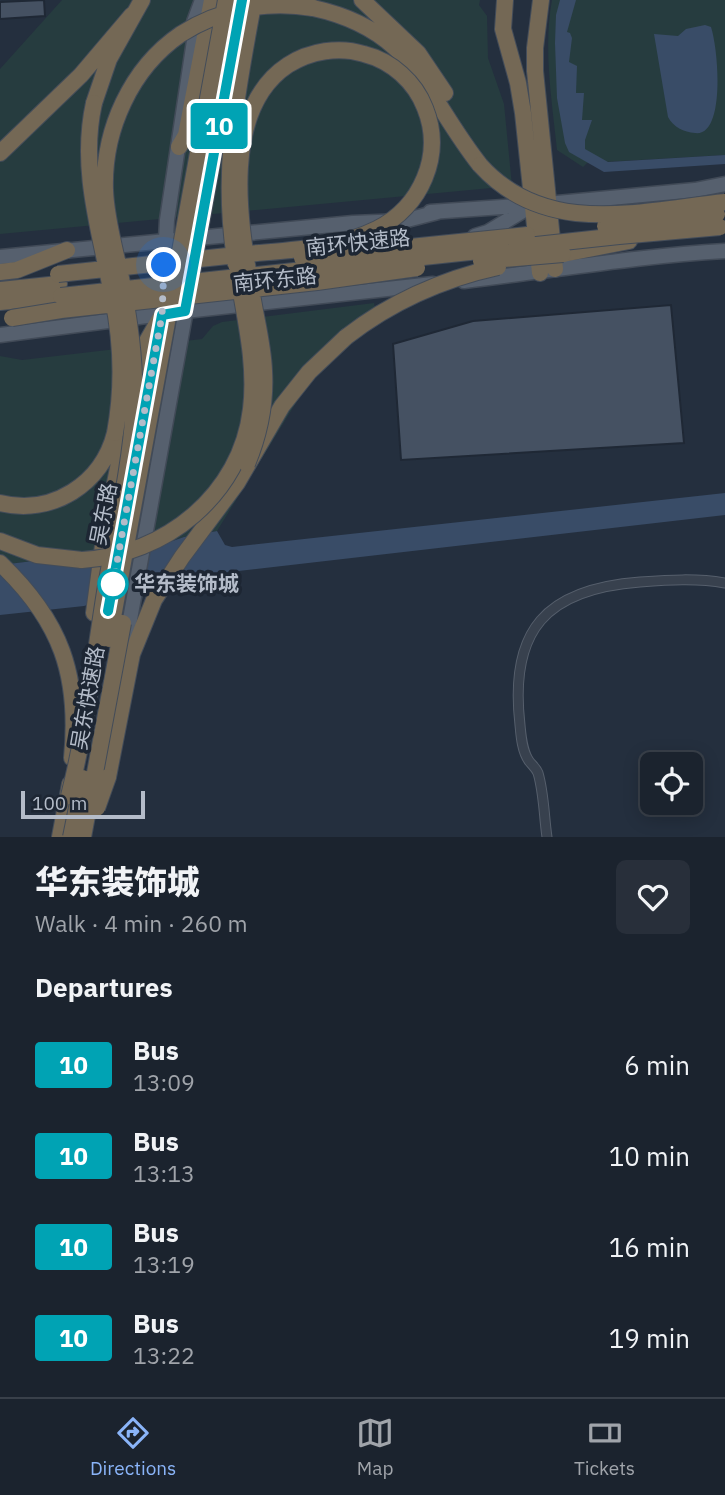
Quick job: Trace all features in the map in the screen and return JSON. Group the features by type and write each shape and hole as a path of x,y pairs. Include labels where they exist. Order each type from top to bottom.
{"highway":[{"path":"0,503 40,505 72,493 98,470 113,439 120,398 119,344 93,200 89,138 91,115 98,88 142,0"},
{"path":"179,147 186,135 212,0"},
{"path":"182,272 226,0"},
{"path":"182,272 236,0"},
{"path":"0,541 27,552 60,559 94,560 130,552 163,537 193,516 218,489 237,458 249,424 253,378 250,344 231,236 229,166 239,81 254,0"},
{"path":"362,0 402,36 430,68 453,107 473,156"},
{"path":"505,0 503,29 518,83 540,205"},
{"path":"541,0 535,71 540,205 547,271"},
{"path":"60,837 96,663 132,428 134,378 131,336 108,218 105,188 110,137 135,82 169,43 196,25 216,16 247,8 269,5 323,10 364,26 399,51 427,84 473,156 493,179 516,195 541,207 568,214 722,217"},
{"path":"0,153 81,75 132,16"},
{"path":"0,280 244,254 258,253 271,252 296,249 345,241 378,229 413,200 427,172 432,149 424,104 411,84 394,68 374,57 352,51 313,54 292,63 273,77 259,95 250,114 244,133 241,162 242,226 245,245 246,256 251,289 263,351 265,380 259,428 247,464"},
{"name":"南环快速路","path":"0,302 670,232 722,217"},
{"name":"南环快速路","path":"0,290 722,217"},
{"path":"86,837 108,777 127,674 145,619 175,567 222,504 274,417 309,372 346,337 370,319 445,282 487,269 670,232"},
{"path":"0,272 17,270 67,250"},
{"path":"0,321 61,310 317,282 407,269 563,254"},
{"name":"吴东快速路","path":"71,837 182,272"},
{"name":"吴东快速路","path":"86,837 182,272"},
{"path":"77,762 104,538 111,501 142,356 146,343 162,315"},
{"path":"0,563 40,607 66,662 72,685 74,712 69,796"}],"main road":[{"path":"170,241 167,220 179,147 178,134 195,34 194,22 202,0"},
{"path":"162,315 170,241 219,0"},
{"name":"吴东路","path":"66,837 162,315 198,238 242,0"},
{"path":"695,190 725,184"},
{"path":"0,257 353,223 380,216 540,205 695,190 725,190"},
{"path":"182,272 483,235 540,205"},
{"name":"吴东路","path":"86,837 131,613 185,311 182,272 170,241"},
{"name":"南环东路","path":"0,335 185,311 725,250"}],"street":[{"path":"547,837 538,773 523,749 518,705 520,665 535,626 548,612 567,599 603,586 673,580 725,583"}],"green space":[{"path":"62,0 480,0 479,5 487,16 488,58 504,104 512,186 0,234 0,69"},
{"path":"552,0 725,0 725,155 587,163 583,167 557,150 548,56"},
{"path":"374,303 377,322 312,377 217,531 184,537 158,546 0,565 0,356 22,360 202,339 213,326 222,322"}],"water":[{"path":"560,0 576,0 567,32 572,38 569,62 577,66 576,93 584,93 582,120 592,120 585,140 585,149 608,162 725,155 725,164 604,172 569,152 557,98 555,43 556,15"},
{"path":"705,25 711,27 714,39 717,91 711,122 705,131 695,133 679,128 668,117 654,34 678,36 686,29"},
{"path":"725,493 725,515 177,578 84,606 0,615 0,565 158,546 184,537 217,531 225,545 232,547"}],"building":[{"path":"44,0 45,16 0,19 0,2"},
{"path":"671,305 684,443 401,460 393,344 473,321"}],"bus line":[{"name":"10","path":"108,611 162,315 185,311 242,0"}],"place":[{"name":"华东装饰城","path":"113,584"}],"route":[{"path":"113,584 162,315 164,265"}]}
